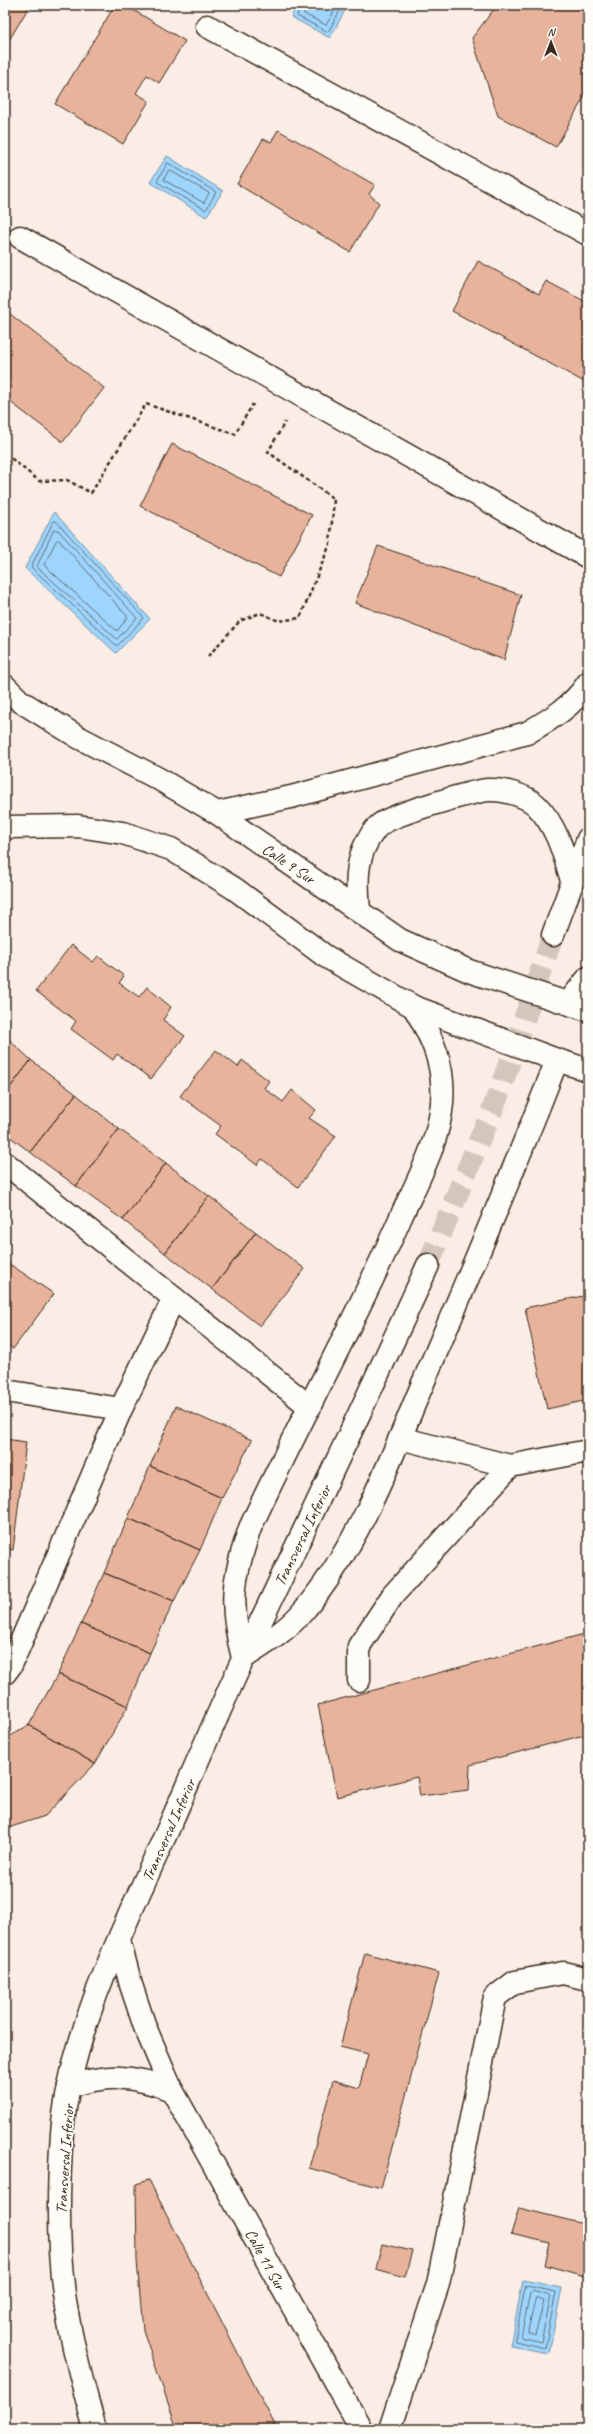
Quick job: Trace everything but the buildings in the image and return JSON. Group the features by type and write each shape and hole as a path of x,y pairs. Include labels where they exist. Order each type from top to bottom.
{"main road":[{"path":"207,26 588,234"},
{"path":"20,237 588,557"},
{"path":"217,813 291,797 527,733 560,714 581,694 588,683"},
{"name":"Calle 9 Sur","path":"10,697 78,737 159,779 217,813 400,940 469,971 578,1007"},
{"path":"359,911 357,882 359,859 368,839 381,824 400,814 488,790 513,793 535,804 551,823 562,845 572,881"},
{"path":"7,825 78,826 122,833 171,849 234,889 325,956 414,1007 556,1060 588,1070"},
{"path":"553,935 588,839"},
{"path":"578,1007 588,978"},
{"path":"414,1007 431,1036 441,1069 442,1104 433,1141 370,1287 256,1514 240,1555 233,1590 234,1626 243,1658 274,1638 305,1610 334,1571 356,1533 400,1438 529,1134 556,1060"},
{"path":"5,1163 310,1407"},
{"name":"Transversal Inferior","path":"95,2429 80,2374 66,2305 59,2214 62,2131 69,2086 85,2032 119,1940 243,1658 370,1394 428,1265"},
{"path":"5,1673 11,1665 121,1409 174,1298"},
{"path":"5,1391 121,1409"},
{"path":"400,1438 510,1466 588,1451"},
{"path":"358,1680 359,1646 393,1595 510,1466"},
{"name":"Calle 11 Sur","path":"119,1940 140,2013 172,2090 361,2429"},
{"path":"390,2429 438,2284 495,1997 515,1982 563,1973 588,1979"},
{"path":"69,2086 95,2078 121,2076 147,2080 172,2090"}],"path":[{"path":"5,463 12,459 39,481 68,480 91,493 146,404 235,434 269,377"},
{"path":"208,656 240,621 260,613 279,621 300,618 330,544 334,499 268,452 300,395"}],"water":[{"path":"297,5 348,5 330,38 291,17"},
{"path":"167,156 223,191 206,217 150,182"},
{"path":"54,512 150,619 116,653 25,568"},
{"path":"523,2280 562,2288 549,2353 510,2346"}],"tunnel":[{"path":"428,1265 499,1093 553,935"}]}
